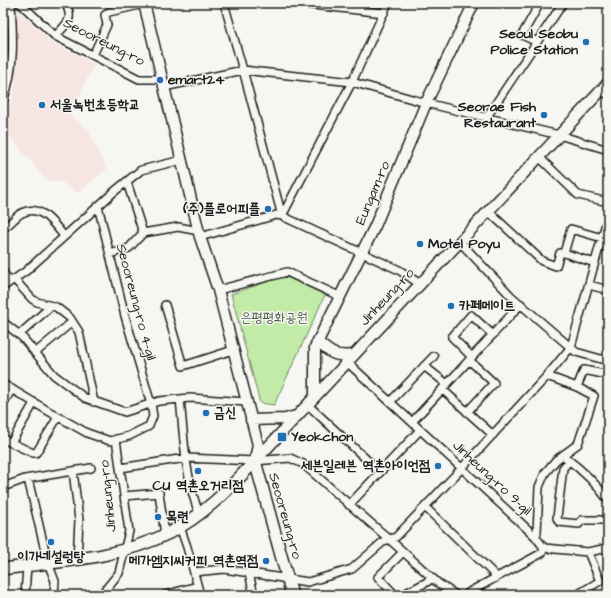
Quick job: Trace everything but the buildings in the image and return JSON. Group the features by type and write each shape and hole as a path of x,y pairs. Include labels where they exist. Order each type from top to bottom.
{"main road":[{"name":"Seooreung-ro","path":"144,3 200,234 218,290 258,444 255,461 292,595"},
{"name":"Eungam-ro","path":"315,396 315,347 375,226 426,103 474,3"},
{"name":"Jinheung-ro","path":"3,569 76,560 125,550 165,535 199,514 232,486 559,135 606,90"},
{"path":"318,342 326,350 336,356 351,358"},
{"path":"251,420 285,419 296,416"}],"street":[{"path":"3,101 8,88 13,44 11,3"},
{"name":"Seooreung-ro","path":"20,3 56,36 139,79 163,83 244,70 352,82 482,117"},
{"path":"56,36 68,22 70,10 65,3"},
{"path":"92,55 107,25 105,15 109,12 144,3"},
{"path":"224,3 244,70 282,216"},
{"path":"295,3 384,13"},
{"path":"282,216 352,82 388,3"},
{"path":"537,42 522,35 540,3"},
{"path":"563,3 537,42 482,117 559,135 608,150"},
{"path":"539,157 578,195 608,202"},
{"path":"3,287 26,271 98,206 141,170 182,160"},
{"name":"Seooreung-ro 4-gil","path":"127,182 143,233"},
{"name":"Seooreung-ro 4-gil","path":"98,206 125,316 151,404 153,416 149,426 129,436 116,439"},
{"path":"3,228 4,229 21,214 33,211 45,215 64,236"},
{"path":"488,211 542,261 556,266 560,253 564,253 595,264"},
{"path":"110,254 130,248 143,233 178,227 200,234 276,215 282,216 399,270 420,284"},
{"path":"287,578 308,582 352,569 384,541 396,537 547,376 571,347 608,218"},
{"path":"564,253 571,229 602,238"},
{"path":"460,242 511,296 576,352 608,361"},
{"path":"3,272 32,299 56,307 70,318 78,332 94,402"},
{"path":"218,290 287,272 341,297"},
{"path":"589,284 608,290"},
{"path":"412,422 521,304"},
{"path":"165,305 183,366 233,350"},
{"path":"19,335 51,306"},
{"path":"467,412 494,383 452,338 471,315 492,335"},
{"path":"3,322 19,335 54,375 85,398 94,402 125,412 159,401 190,398 246,402"},
{"path":"35,353 72,322"},
{"path":"390,402 434,356"},
{"name":"Jinheung-ro 9-gil","path":"351,358 390,402 535,536 544,548"},
{"path":"424,366 467,412 493,435"},
{"path":"577,387 584,370 608,375"},
{"path":"535,536 537,533 539,487 545,473 556,460 578,444 594,396 577,387 547,376"},
{"path":"3,384 87,433 110,441 116,439"},
{"path":"3,404 12,389"},
{"path":"180,399 186,458 192,496 199,514"},
{"path":"11,443 34,403"},
{"path":"308,405 380,472"},
{"path":"3,439 36,453 58,417"},
{"path":"349,505 420,430"},
{"name":"Jinheung-ro","path":"101,595 119,573 129,530 116,439"},
{"path":"562,456 586,474 599,487 608,500"},
{"name":"Seooreung-ro","path":"120,468 186,458 255,461"},
{"path":"255,461 290,458 303,464 390,539 432,578 456,595"},
{"path":"569,461 563,468 557,518 559,522 579,524 582,520 608,520"},
{"name":"Jinheung-ro","path":"3,487 28,479 91,468"},
{"path":"73,471 79,520 76,560"},
{"path":"28,479 48,563 55,581 54,595"},
{"path":"124,496 158,493 165,535"},
{"path":"425,507 497,577"},
{"path":"180,527 200,595"},
{"path":"466,595 542,553 544,548 588,552 608,548"},
{"path":"395,595 378,577 403,552"},
{"path":"580,595 580,592 600,581 588,552"},
{"path":"25,595 26,566"},
{"name":"Seooreung-ro","path":"194,572 224,569 287,578"},
{"path":"249,573 254,595"},
{"path":"402,595 432,578"},
{"path":"165,595 197,586"}],"shaded area":[{"name":"서울녹번초등학교","path":"16,8 51,42 94,64 70,115 88,130 107,169 77,193 61,182 46,180 3,128 3,119 14,95 18,47 15,15"}],"green space":[{"path":"6,3 8,44 3,88 3,4"},
{"name":"은평평화공원","path":"284,276 325,295 274,405 260,403 231,294"}],"place":[{"name":"Seoul Seobu Police Station","path":"586,42"},
{"name":"emart24","path":"160,80"},
{"name":"서울녹번초등학교","path":"42,105"},
{"name":"Seorae Fish Restaurant","path":"544,115"},
{"name":"(주)플로어피플","path":"268,209"},
{"name":"Motel Poyu","path":"420,244"},
{"name":"카페메이트","path":"451,306"},
{"name":"금신","path":"206,413"},
{"name":"Yeokchon","path":"282,437"},
{"name":"세븐일레븐 역촌아이언점","path":"438,466"},
{"name":"CU 역촌오거리점","path":"198,471"},
{"name":"목련","path":"158,517"},
{"name":"이가네설렁탕","path":"51,542"},
{"name":"메가엠지씨커피 역촌역점","path":"266,561"}]}
